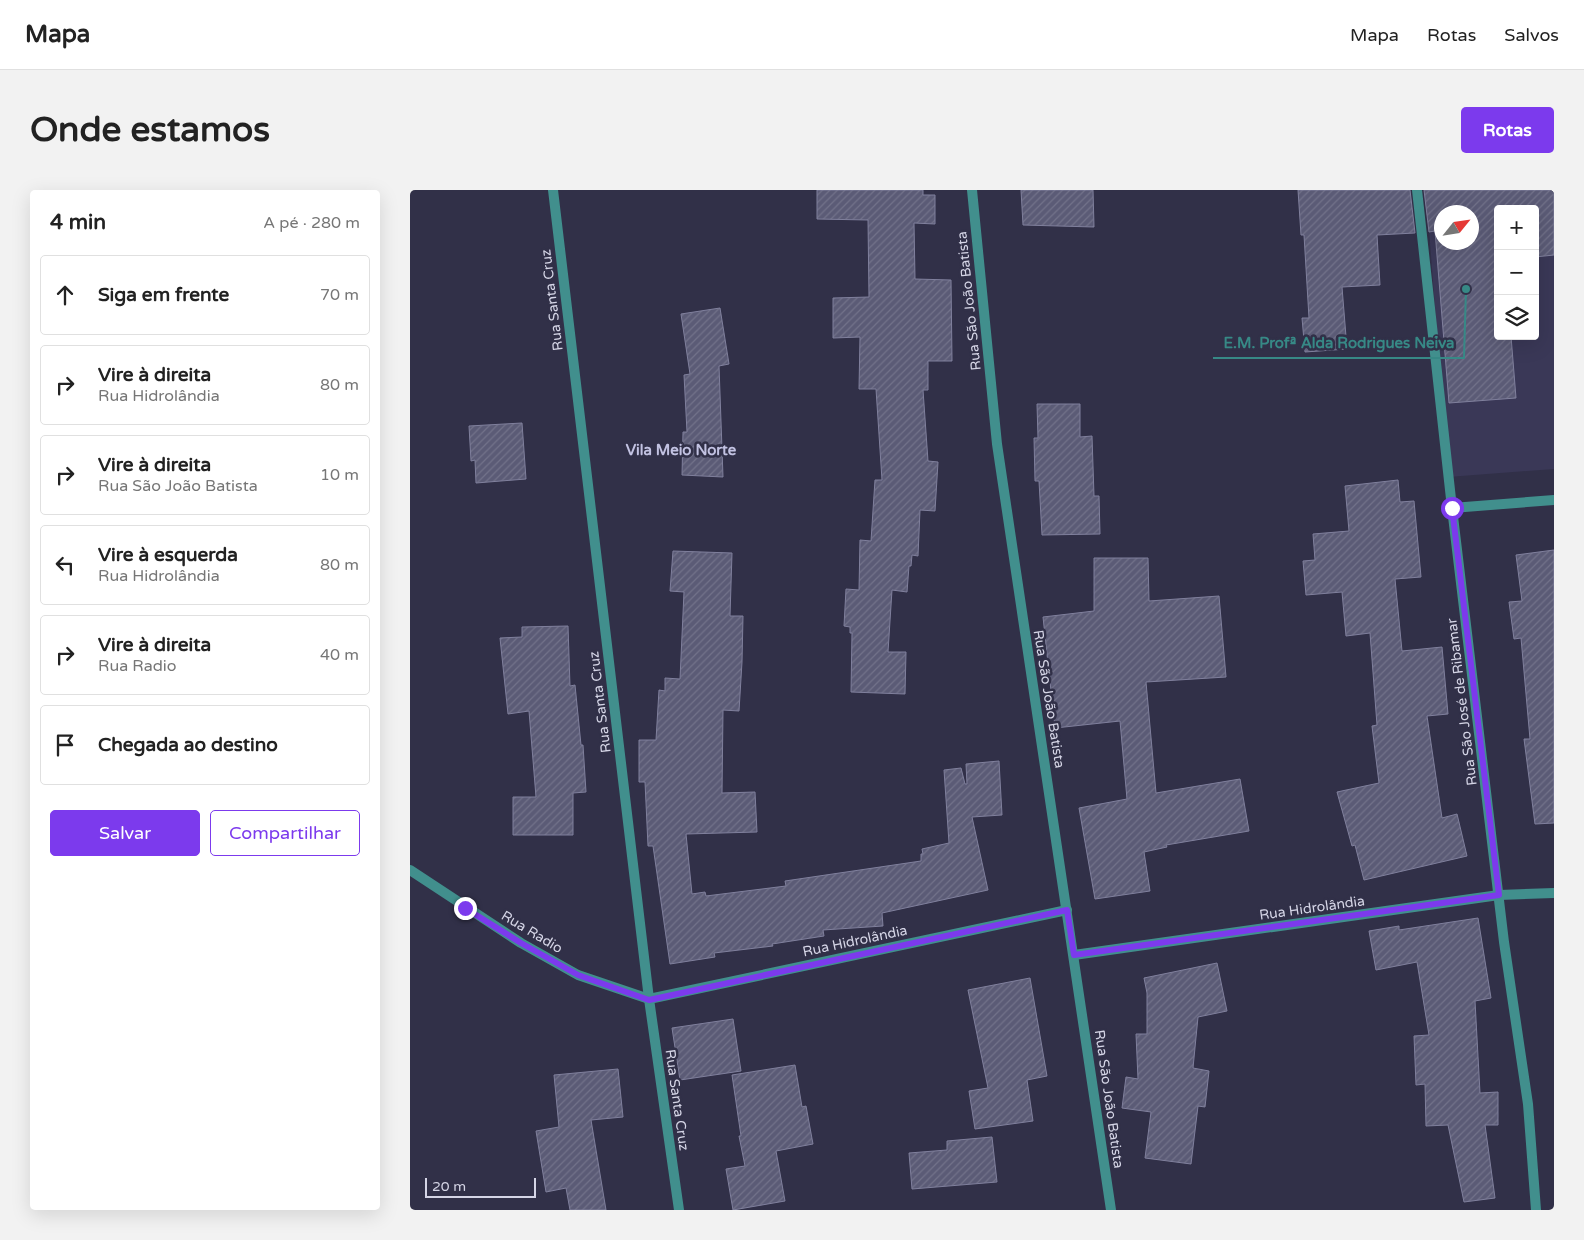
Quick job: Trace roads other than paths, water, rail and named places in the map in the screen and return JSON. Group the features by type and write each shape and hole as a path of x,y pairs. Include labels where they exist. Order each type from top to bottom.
{"street":[{"name":"Rua Santa Cruz","path":"553,190 649,1000 679,1210"},
{"name":"Rua São João Batista","path":"972,190 997,444 1111,1210"},
{"name":"Rua São José de Ribamar","path":"1417,190 1452,508 1504,942 1528,1104 1536,1210"},
{"path":"1452,508 1554,500"},
{"name":"Rua Radio","path":"410,870 521,943 578,975 649,1000"},
{"name":"Rua Hidrolândia","path":"1074,955 1499,895 1554,893"},
{"name":"Rua Hidrolândia","path":"649,1000 1067,910"}],"place":[{"name":"E.M. Profª Alda Rodrigues Neiva","path":"1466,289"}],"district":[{"name":"Vila Meio Norte","path":"681,450"}]}
